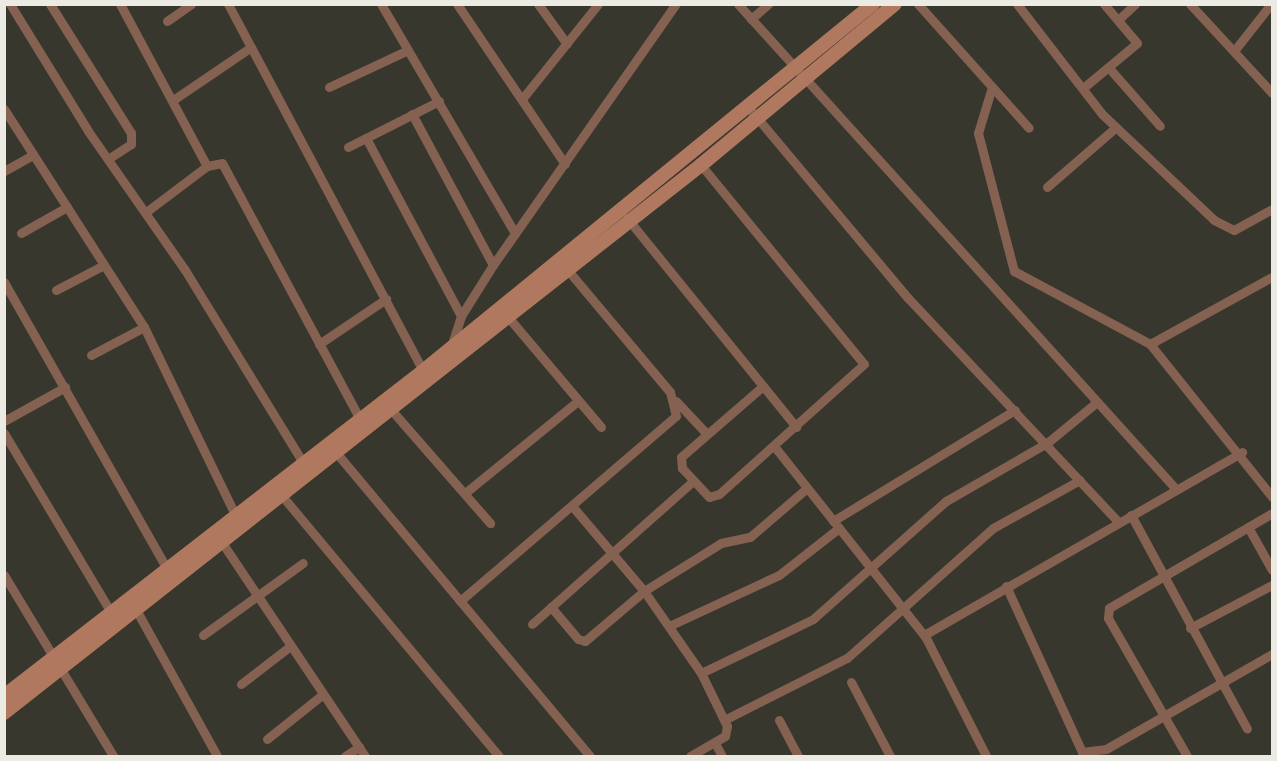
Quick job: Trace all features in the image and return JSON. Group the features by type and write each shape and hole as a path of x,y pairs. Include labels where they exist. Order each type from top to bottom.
{"main road":[{"path":"626,217 701,165 795,68 873,4"},
{"path":"278,492 304,464 333,449 360,419 387,406 450,347 626,217 753,113 806,79 895,4"},
{"path":"55,663 110,611 132,603 166,569 239,523 387,406 449,363 508,317 563,265"},
{"path":"6,700 132,603 223,543 239,523"}],"street":[{"path":"10,4 108,159 146,212 304,464"},
{"path":"50,4 131,133 131,144 108,159"},
{"path":"120,4 207,166"},
{"path":"167,21 191,4"},
{"path":"228,4 423,371"},
{"path":"381,4 516,233"},
{"path":"457,4 566,164"},
{"path":"538,4 567,44"},
{"path":"522,99 598,4"},
{"path":"449,363 450,347 461,316 493,265 676,4"},
{"path":"738,4 1176,489"},
{"path":"752,19 768,4"},
{"path":"918,4 1029,128"},
{"path":"1017,4 1116,128 1224,228 1245,228 1272,209"},
{"path":"1083,88 1137,44 1104,4"},
{"path":"1118,20 1135,4"},
{"path":"1190,4 1272,93"},
{"path":"1234,51 1271,4"},
{"path":"173,100 251,47"},
{"path":"329,87 408,50"},
{"path":"1109,68 1160,126"},
{"path":"992,87 978,133 1014,271 1125,326 1150,344 1242,452 1272,497"},
{"path":"348,147 439,101"},
{"path":"4,109 144,327 239,523"},
{"path":"753,113 908,298 1047,443 1118,522"},
{"path":"412,114 493,265"},
{"path":"1047,187 1116,128"},
{"path":"366,138 461,316"},
{"path":"4,171 33,155"},
{"path":"146,212 207,166 222,163 227,168 360,419"},
{"path":"701,165 864,364 796,427 714,497 693,481 681,457 763,386"},
{"path":"21,233 67,207"},
{"path":"626,217 796,427"},
{"path":"56,290 104,265"},
{"path":"563,265 676,401 707,434"},
{"path":"1150,344 1272,278"},
{"path":"4,282 166,569"},
{"path":"319,344 386,299"},
{"path":"508,317 601,427"},
{"path":"91,355 144,327"},
{"path":"4,421 65,387"},
{"path":"465,493 578,401"},
{"path":"460,601 573,507 676,416 676,401"},
{"path":"701,673 813,619 962,489 1047,443 1097,402"},
{"path":"387,406 490,523"},
{"path":"669,626 779,575 836,525 1015,410"},
{"path":"4,433 110,611"},
{"path":"774,446 924,635 986,756"},
{"path":"333,449 590,756"},
{"path":"924,635 1242,452"},
{"path":"724,720 847,658 902,606 993,528 1080,480"},
{"path":"532,624 693,481"},
{"path":"551,607 585,641 644,591 721,543 746,539 807,488"},
{"path":"278,492 499,756"},
{"path":"573,507 644,591 669,626 701,673 724,720 728,731 715,742 690,756"},
{"path":"1187,756 1107,612 1161,577 1272,513"},
{"path":"1131,514 1161,577 1247,729"},
{"path":"1248,527 1272,570"},
{"path":"223,543 255,597 365,756"},
{"path":"202,635 303,563"},
{"path":"4,575 113,756"},
{"path":"1190,628 1272,585"},
{"path":"1006,586 1082,752 1106,749 1272,654"},
{"path":"132,603 217,756"},
{"path":"241,684 289,647"},
{"path":"851,682 890,756"},
{"path":"267,739 322,695"},
{"path":"779,720 798,756"},
{"path":"715,742 722,756"},
{"path":"345,756 358,747"}]}
